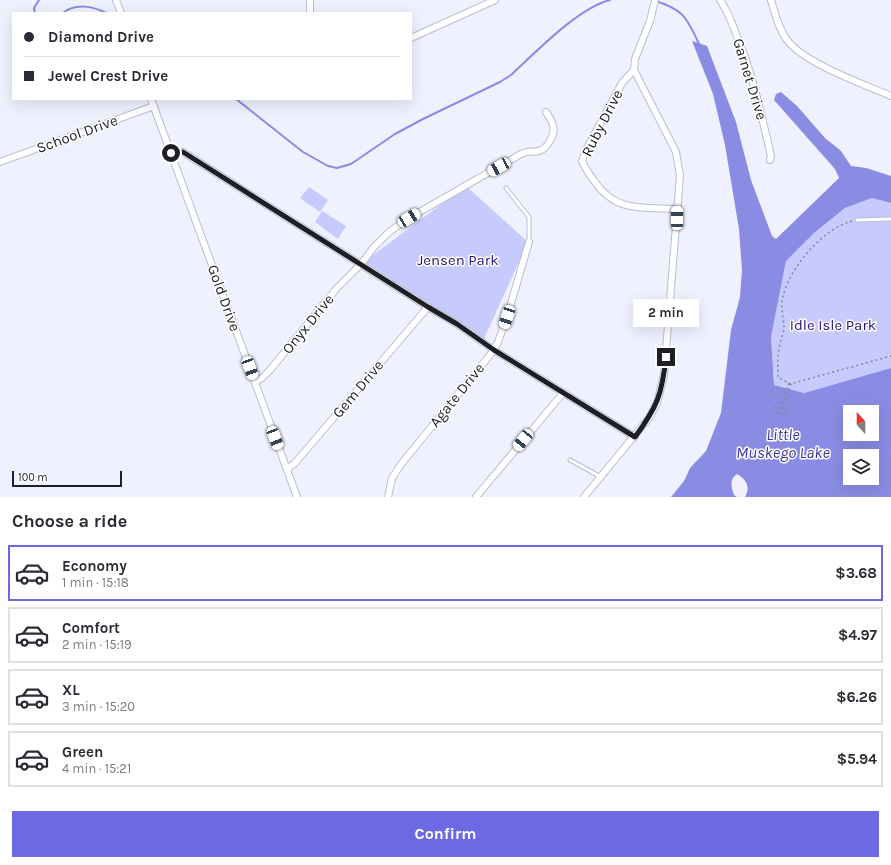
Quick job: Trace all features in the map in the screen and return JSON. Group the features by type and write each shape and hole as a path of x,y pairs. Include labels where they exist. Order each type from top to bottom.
{"street":[{"path":"116,0 121,12"},
{"path":"310,0 310,12"},
{"path":"412,38 495,0"},
{"name":"Garnet Drive","path":"720,0 739,41 749,68 765,130 770,160"},
{"path":"771,0 782,33 792,46 801,53 848,77 891,96"},
{"path":"584,497 635,437 649,418 657,403 663,380 680,176 676,152 634,70 638,47 650,20 655,3"},
{"name":"Ruby Drive","path":"634,70 622,84 582,160 601,191 618,204 637,207 677,208"},
{"name":"Gold Drive","path":"151,100 297,497"},
{"name":"School Drive","path":"0,162 154,106"},
{"name":"Onyx Drive","path":"255,382 262,378 270,370 337,288 361,264 374,247 389,232 409,218 528,150 542,150 553,136 554,127 546,112"},
{"path":"171,153 183,152 457,324 494,350 562,393 635,437"},
{"name":"Agate Drive","path":"388,497 392,478 402,463 494,350 505,323 529,242"},
{"name":"Gem Drive","path":"287,469 296,464 428,307"},
{"path":"476,497 562,393"}],"lane":[{"path":"506,188 529,218 529,242"},
{"path":"857,220 891,219"},
{"path":"570,460 601,477"}],"path":[{"path":"857,220 836,229 816,245 805,255 791,277 782,302 784,327 778,351 778,377 790,384 891,356"},
{"path":"790,384 782,409 787,411 785,416 773,411 774,406 779,408 790,384"}],"green space":[{"name":"Jensen Park","path":"466,186 528,242 483,341 361,264"},
{"path":"309,187 328,200 320,212 300,198"},
{"name":"Idle Isle Park","path":"872,198 891,203 891,368 804,393 774,385 771,337 786,261 814,233 845,208"},
{"path":"322,211 346,226 338,239 315,222"}],"water":[{"name":"Little Muskego Lake","path":"692,41 707,46 736,122 751,180 772,236 776,239 839,178 835,169 774,100 776,94 781,92 797,106 825,138 841,151 851,166 866,168 891,176 891,203 872,198 845,208 814,233 786,261 771,337 774,385 804,393 891,368 891,497 745,497 748,490 747,484 743,478 737,474 734,476 731,483 734,495 737,497 671,497 684,481 690,468 706,451 721,413 731,330 740,297 742,270 739,229 725,145 713,94"}],"waterway":[{"path":"35,12 34,8 39,0"},
{"path":"237,100 303,152 328,166 337,168 351,164 395,134 423,119 500,82 511,75 571,21 585,12 610,0"},
{"path":"652,0 677,10 687,20 699,44"},
{"path":"65,12 78,7 90,7 103,12"}],"route":[{"path":"171,153 183,152 457,324 494,350 562,393 635,437 649,418 657,403 661,391 666,357"}]}
